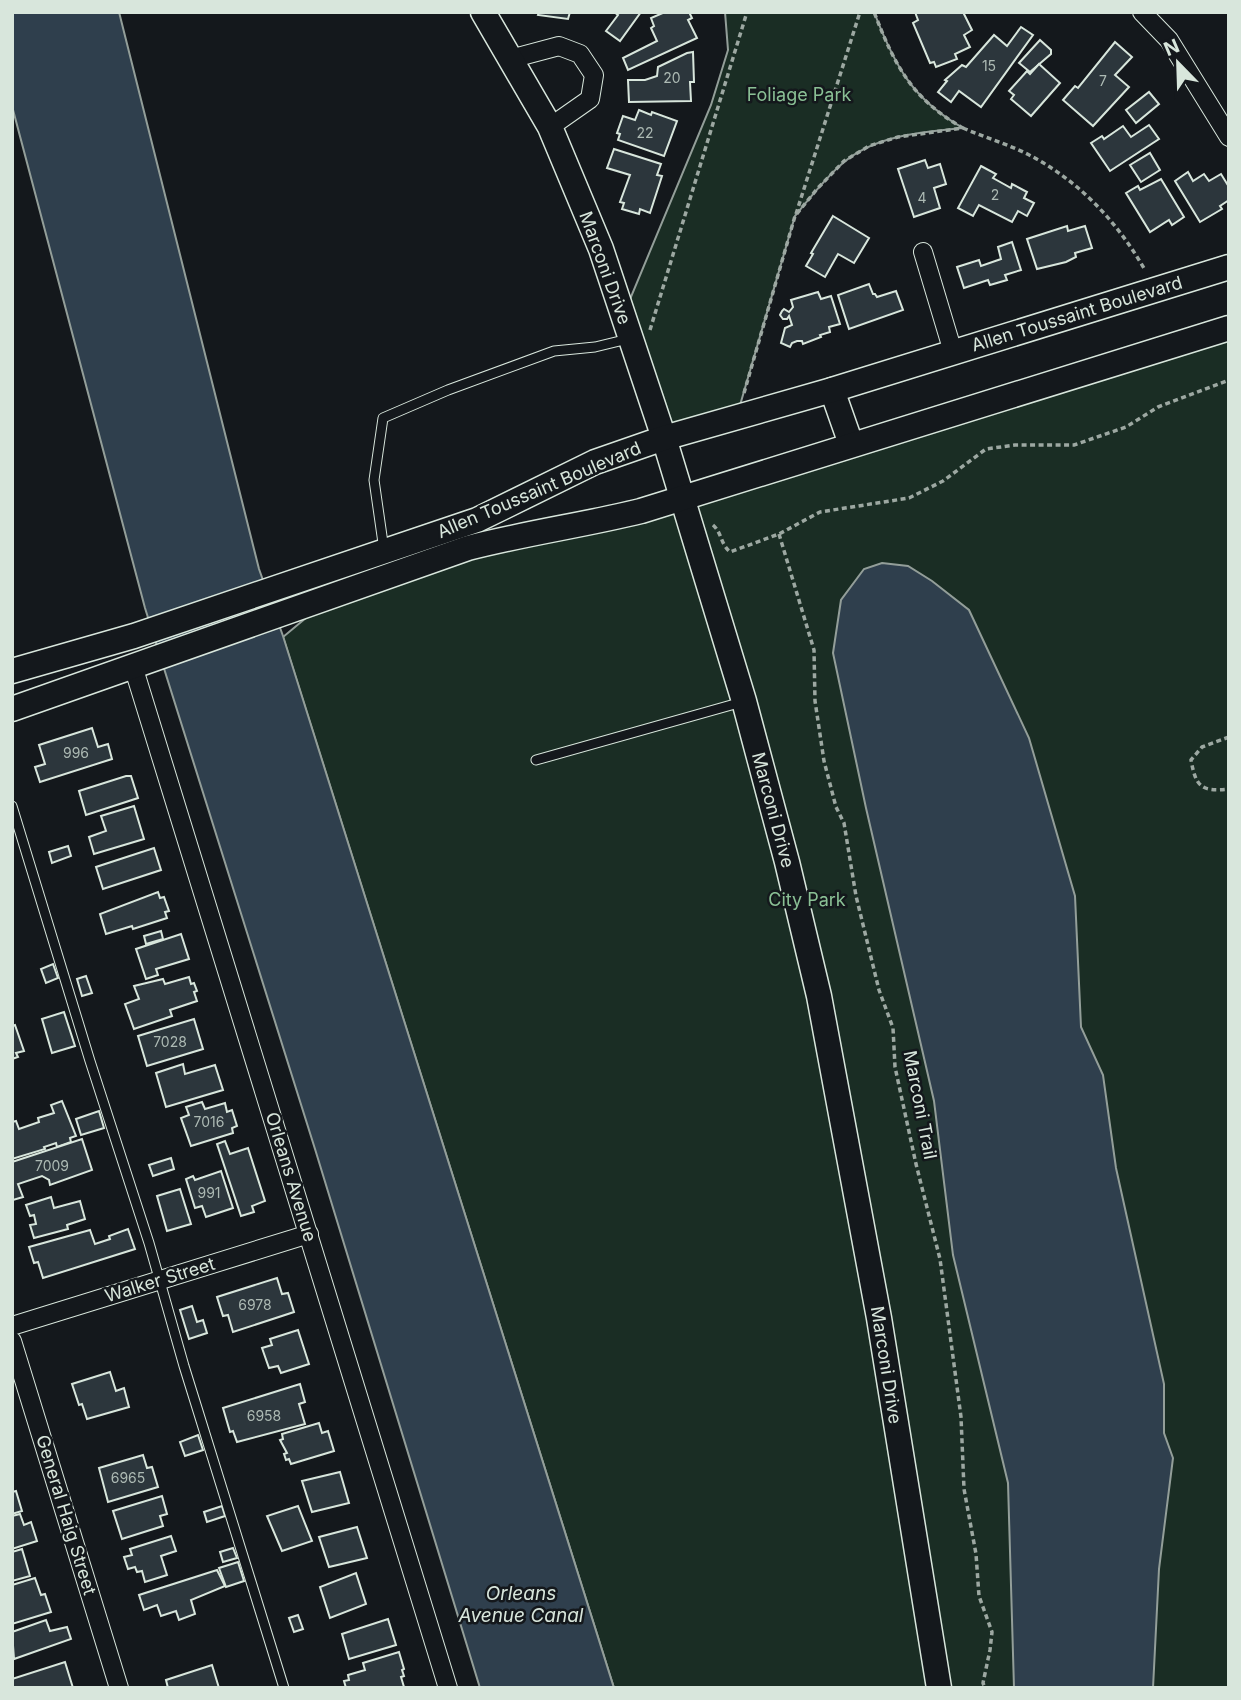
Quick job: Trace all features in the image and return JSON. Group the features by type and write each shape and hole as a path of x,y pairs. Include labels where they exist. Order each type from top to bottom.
{"main road":[{"name":"Marconi Drive","path":"483,12 550,127 640,336 664,438 744,701 819,996 879,1318 939,1688"},
{"name":"Allen Toussaint Boulevard","path":"19,706 138,664 384,551 477,520 595,462 664,438 832,390 1229,267"},
{"name":"Allen Toussaint Boulevard","path":"14,671 134,636 521,534 641,512 851,444 1229,328"},
{"path":"832,390 851,444"},
{"path":"14,671 19,706"}],"street":[{"path":"1142,12 1169,40 1229,136"},
{"path":"510,59 559,46 580,54 594,75 590,99 550,127"},
{"path":"922,252 953,352"},
{"name":"Orleans Avenue","path":"138,664 448,1688"},
{"name":"Walker Street","path":"12,1326 309,1234"},
{"name":"General Haig Street","path":"12,1341 119,1688"}],"lane":[{"path":"384,551 374,480 383,418 448,390 554,352 595,348 640,336"},
{"path":"536,760 744,701"},
{"path":"12,806 284,1688"}],"path":[{"path":"640,336 747,12"},
{"path":"736,419 795,216 860,12"},
{"path":"874,12 884,39 916,92 937,113 963,128 1032,157 1070,181 1104,212 1134,250 1157,290"},
{"path":"795,216 844,161 869,146 898,137 963,128"},
{"path":"708,520 717,528 723,546 730,552 779,534 820,512 909,498 943,481 986,449 1015,445 1074,445 1126,427 1158,407 1229,380"},
{"name":"Marconi Trail","path":"779,534 814,650 815,701 824,761 836,807 844,823 856,896 879,990 893,1028 895,1067 940,1259 961,1418 964,1489 976,1554 979,1596 992,1632 983,1683 985,1688"},
{"path":"1229,737 1202,747 1191,760 1195,778 1204,789 1229,789"}],"green space":[{"name":"Foliage Park","path":"725,12 874,12 907,79 931,105 963,128 916,133 884,141 856,154 830,175 795,216 736,419 664,438 623,316 711,105 728,50"},
{"name":"City Park","path":"1229,328 1229,1688 614,1688 283,637 336,593 521,534"}],"water":[{"name":"Orleans Avenue Canal","path":"12,12 119,12 259,569 283,636 614,1688 480,1688 145,608 12,106"},
{"path":"882,563 908,566 969,610 1029,738 1075,896 1081,1027 1103,1075 1116,1168 1164,1384 1164,1433 1173,1458 1159,1569 1153,1688 1014,1688 1008,1483 953,1255 934,1101 833,653 841,600 864,569"}],"building":[{"path":"539,12 570,12 568,19 538,15"},
{"path":"614,12 641,12 620,41 606,31 618,15"},
{"path":"665,12 689,12 692,18 688,20 697,38 628,70 623,58 657,41 651,28 654,26 651,18"},
{"path":"915,12 963,12 972,30 964,35 970,47 955,54 957,59 936,67 934,62 930,63 913,23 918,20"},
{"path":"1021,27 1033,35 981,107 959,91 951,102 938,92 947,81 945,80 962,65 966,67 994,35 1007,46"},
{"path":"1040,40 1051,50 1051,54 1030,72 1019,63"},
{"path":"1115,42 1132,57 1115,75 1129,87 1093,126 1063,100 1075,86 1078,88"},
{"path":"693,52 694,82 690,82 691,101 629,102 628,80 645,80 657,76 658,67"},
{"path":"1039,64 1060,83 1031,116 1011,99 1014,95 1009,91 1027,71 1030,74"},
{"path":"1149,92 1159,104 1136,123 1126,110"},
{"path":"639,110 677,121 664,156 618,140 620,134 617,133 623,116 635,120"},
{"path":"1149,125 1159,139 1110,171 1091,143 1102,136 1104,139 1123,126 1131,137"},
{"path":"614,149 661,164 657,175 662,176 650,213 640,209 639,214 622,209 624,203 620,202 630,175 607,168"},
{"path":"1150,153 1160,170 1141,182 1130,165"},
{"path":"925,160 928,168 940,164 946,184 934,188 940,208 914,217 898,169"},
{"path":"981,166 996,174 993,178 1011,188 1012,184 1027,192 1024,198 1034,203 1027,216 1018,211 1012,222 979,205 973,216 958,208"},
{"path":"1188,172 1193,181 1204,174 1209,181 1221,174 1229,187 1229,200 1220,206 1222,209 1200,222 1175,181"},
{"path":"1161,179 1184,217 1172,225 1169,220 1150,232 1126,193 1138,186 1140,190"},
{"path":"833,216 869,238 854,263 838,254 825,277 806,266"},
{"path":"1067,226 1068,231 1085,226 1092,248 1075,253 1076,257 1066,262 1037,269 1027,239"},
{"path":"1012,242 1021,270 1005,275 1007,280 990,285 988,280 964,288 957,267 979,260 981,266 1001,259 998,247"},
{"path":"869,284 877,297 896,291 903,310 849,329 838,295"},
{"path":"818,292 821,299 831,296 840,324 829,327 830,332 803,344 802,341 797,341 790,347 781,343 785,328 792,325 789,316 783,319 780,315 782,311 784,309 789,312 793,307 791,300"},
{"path":"92,728 98,747 108,744 112,759 40,782 35,767 45,764 39,745"},
{"path":"131,776 138,798 86,815 79,791"},
{"path":"134,806 144,839 94,854 89,837 106,831 101,816"},
{"path":"68,846 71,856 52,863 49,852"},
{"path":"154,848 161,870 103,889 96,867"},
{"path":"158,892 160,898 164,897 169,911 165,912 167,918 106,934 100,914"},
{"path":"161,931 163,939 146,944 144,936"},
{"path":"181,934 189,959 156,969 158,975 146,979 136,949"},
{"path":"53,964 58,978 46,983 41,969"},
{"path":"86,976 92,993 82,996 77,979"},
{"path":"189,977 197,991 194,992 197,1001 170,1010 172,1016 134,1029 125,1004 139,999 134,986 163,979 165,984"},
{"path":"64,1012 75,1046 52,1053 42,1019"},
{"path":"194,1019 203,1049 147,1066 138,1036"},
{"path":"15,1025 24,1051 16,1053 18,1057 12,1059 12,1026"},
{"path":"183,1064 185,1074 215,1065 223,1090 166,1107 156,1073"},
{"path":"62,1101 76,1136 70,1138 71,1142 57,1147 56,1143 12,1159 12,1122 16,1121 19,1129 39,1122 38,1118 54,1113 51,1105"},
{"path":"202,1102 205,1109 225,1103 227,1112 232,1110 237,1126 232,1128 233,1133 191,1146 181,1118 189,1115 186,1107"},
{"path":"99,1111 104,1128 81,1135 76,1119"},
{"path":"82,1139 92,1170 50,1185 49,1180 42,1176 18,1184 23,1197 13,1200 12,1162"},
{"path":"225,1141 230,1154 248,1148 265,1201 252,1206 254,1212 241,1216 217,1144"},
{"path":"171,1158 174,1169 153,1176 149,1165"},
{"path":"221,1171 233,1208 206,1217 202,1206 195,1208 186,1179 193,1176 195,1180"},
{"path":"180,1189 191,1224 167,1231 157,1196"},
{"path":"51,1197 54,1208 80,1201 85,1219 67,1225 68,1229 34,1238 30,1225 36,1224 34,1215 30,1216 26,1205"},
{"path":"128,1229 135,1249 43,1278 29,1247 90,1230 95,1244"},
{"path":"277,1278 282,1294 288,1293 294,1312 233,1332 228,1315 223,1316 217,1297"},
{"path":"192,1306 197,1322 203,1320 207,1333 189,1339 180,1310"},
{"path":"298,1330 309,1364 281,1373 278,1366 269,1368 262,1348 272,1345 270,1339"},
{"path":"110,1372 116,1391 124,1388 129,1407 87,1419 72,1384"},
{"path":"300,1384 305,1402 299,1404 305,1424 237,1442 233,1431 230,1432 223,1408"},
{"path":"319,1423 322,1433 328,1431 334,1451 291,1464 284,1454 287,1453 280,1440 283,1439 282,1434"},
{"path":"198,1435 203,1450 185,1456 180,1442"},
{"path":"143,1455 147,1468 152,1467 158,1487 108,1502 99,1468"},
{"path":"340,1472 349,1503 312,1512 302,1481"},
{"path":"16,1491 22,1511 12,1514 12,1492"},
{"path":"162,1496 167,1514 160,1516 163,1526 122,1539 113,1511"},
{"path":"222,1506 225,1516 207,1522 204,1512"},
{"path":"298,1506 312,1541 282,1551 267,1516"},
{"path":"20,1514 24,1525 31,1522 37,1541 12,1549 12,1516"},
{"path":"357,1527 367,1558 329,1567 319,1537"},
{"path":"171,1536 176,1551 161,1556 167,1575 145,1582 142,1571 137,1572 135,1567 128,1569 124,1557 132,1555 130,1549"},
{"path":"233,1548 237,1558 223,1562 220,1552"},
{"path":"22,1549 30,1576 12,1581 12,1552"},
{"path":"238,1562 244,1581 226,1587 219,1568"},
{"path":"217,1570 225,1586 191,1600 195,1614 179,1620 176,1611 161,1616 157,1605 144,1610 139,1595"},
{"path":"356,1573 366,1604 330,1618 320,1587"},
{"path":"35,1578 41,1595 45,1594 51,1612 12,1624 12,1585"},
{"path":"298,1615 303,1629 294,1632 289,1618"},
{"path":"388,1619 396,1645 349,1659 342,1634"},
{"path":"46,1620 50,1631 67,1627 71,1639 14,1659 12,1632"},
{"path":"399,1652 404,1669 404,1676 401,1677 404,1687 346,1688 344,1681 349,1680 348,1675 365,1670 363,1663"},
{"path":"65,1662 73,1688 12,1688 12,1679"},
{"path":"212,1665 219,1688 168,1688 166,1680"}]}
